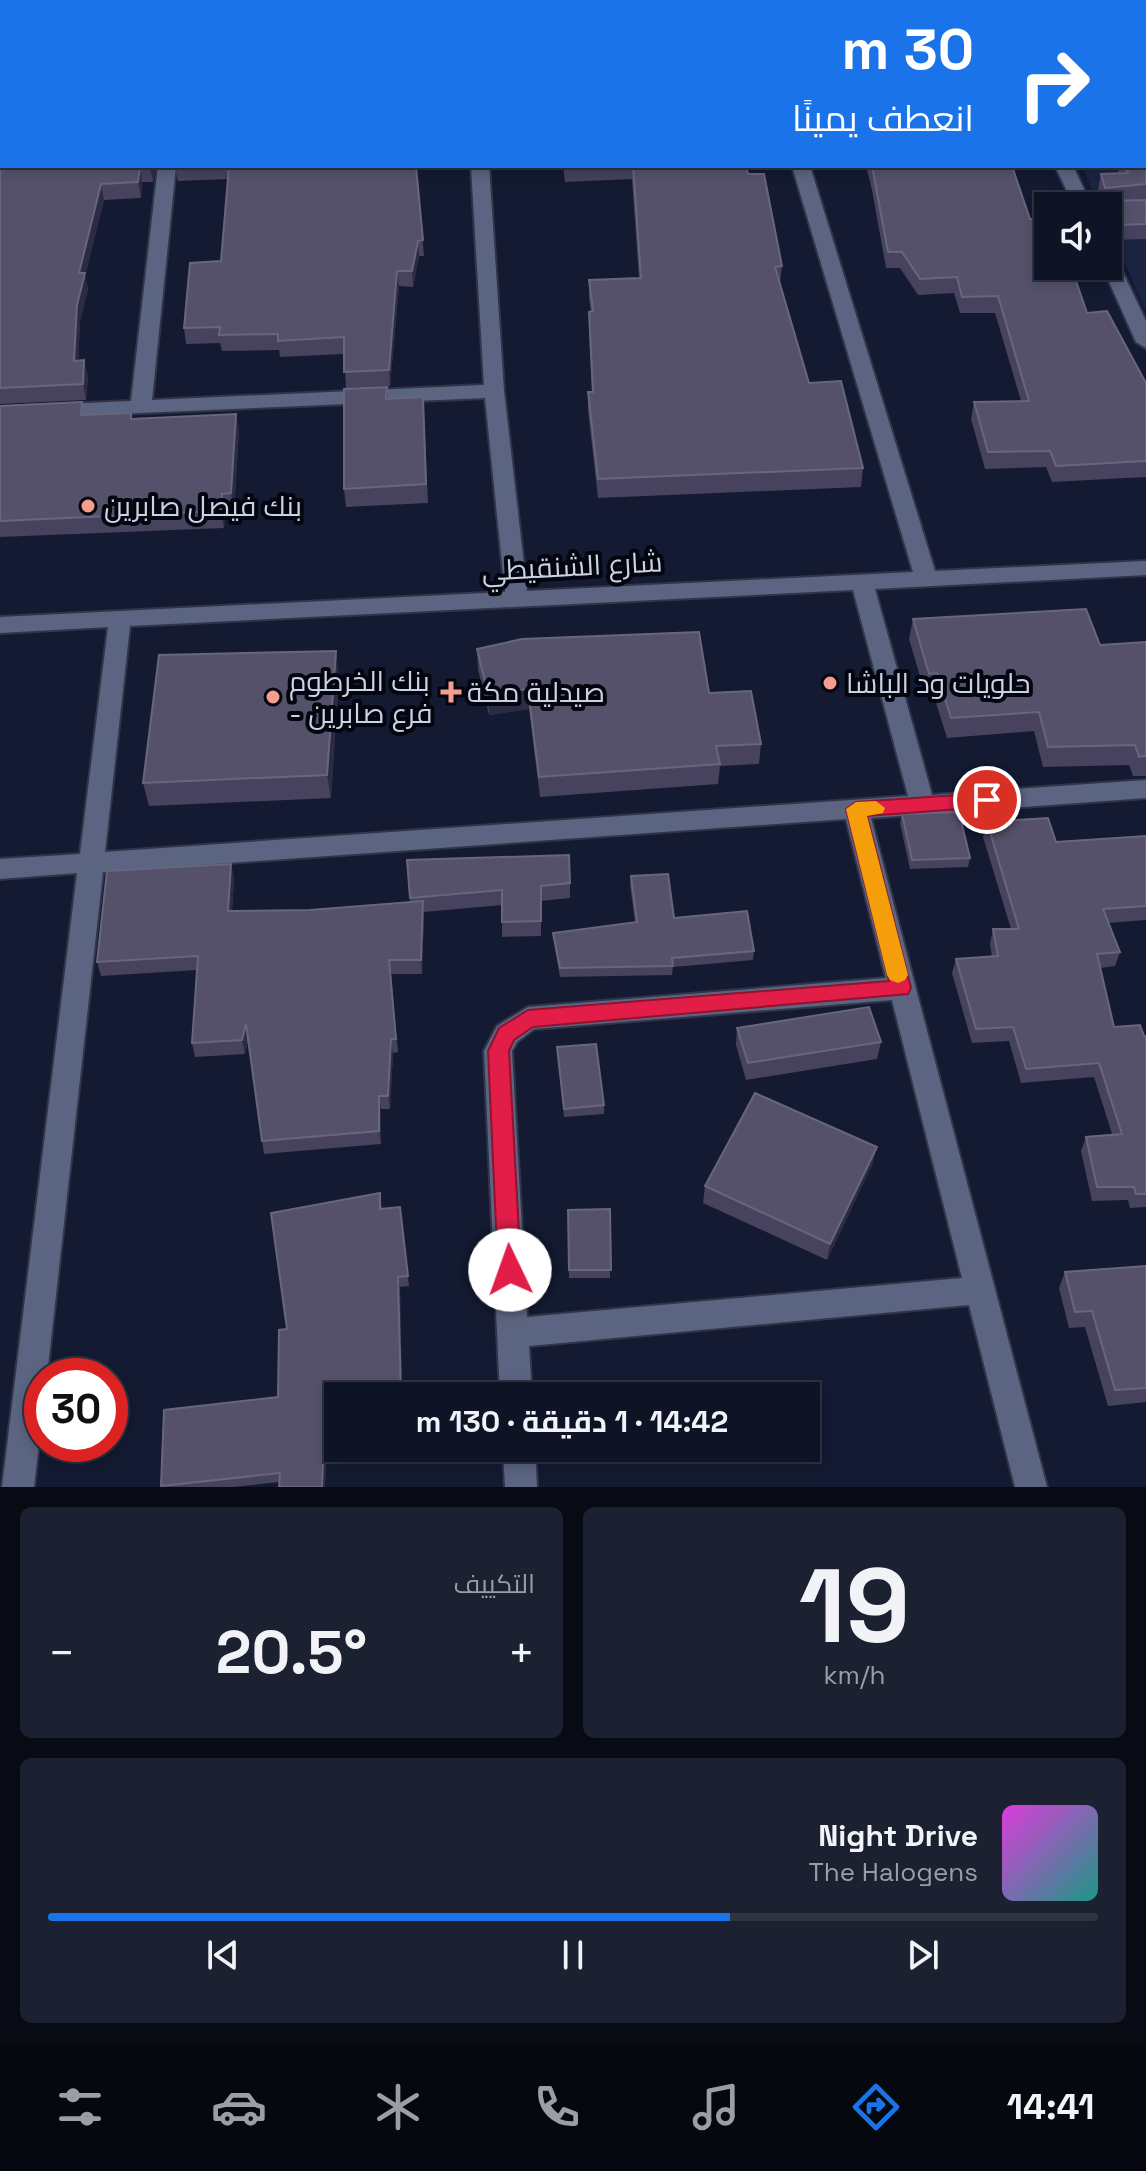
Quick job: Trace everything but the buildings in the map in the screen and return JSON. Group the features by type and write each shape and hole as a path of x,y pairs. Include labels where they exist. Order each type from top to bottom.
{"street":[{"path":"141,406 167,168"},
{"path":"480,168 494,391 517,599"},
{"path":"802,168 880,434 927,580"},
{"path":"1065,168 1076,192"},
{"path":"1117,280 1146,342"},
{"path":"0,413 494,391"},
{"name":"شارع الشنقيطي","path":"0,625 1146,568"},
{"path":"862,582 923,805"},
{"path":"18,1487 120,619"},
{"path":"0,869 1146,789"},
{"path":"856,809 1031,1487"},
{"path":"515,1382 498,1051 507,1034 528,1018 901,988"},
{"path":"513,1333 982,1290"},
{"path":"520,1462 521,1487"}],"shaded area":[{"path":"1083,168 1146,168 1146,312 1122,257 1122,192 1093,192"}],"slow traffic":[{"path":"876,808 856,809 898,975"}],"place":[{"name":"بنك فيصل صابرين","path":"88,506"},
{"name":"حلويات ود الباشا","path":"830,683"},
{"name":"صيدلية مكة","path":"451,692"},
{"name":"بنك الخرطوم - فرع صابرين","path":"273,697"}],"route":[{"path":"510,1270 498,1051 507,1034 528,1018 901,988 856,809 987,800"}]}
